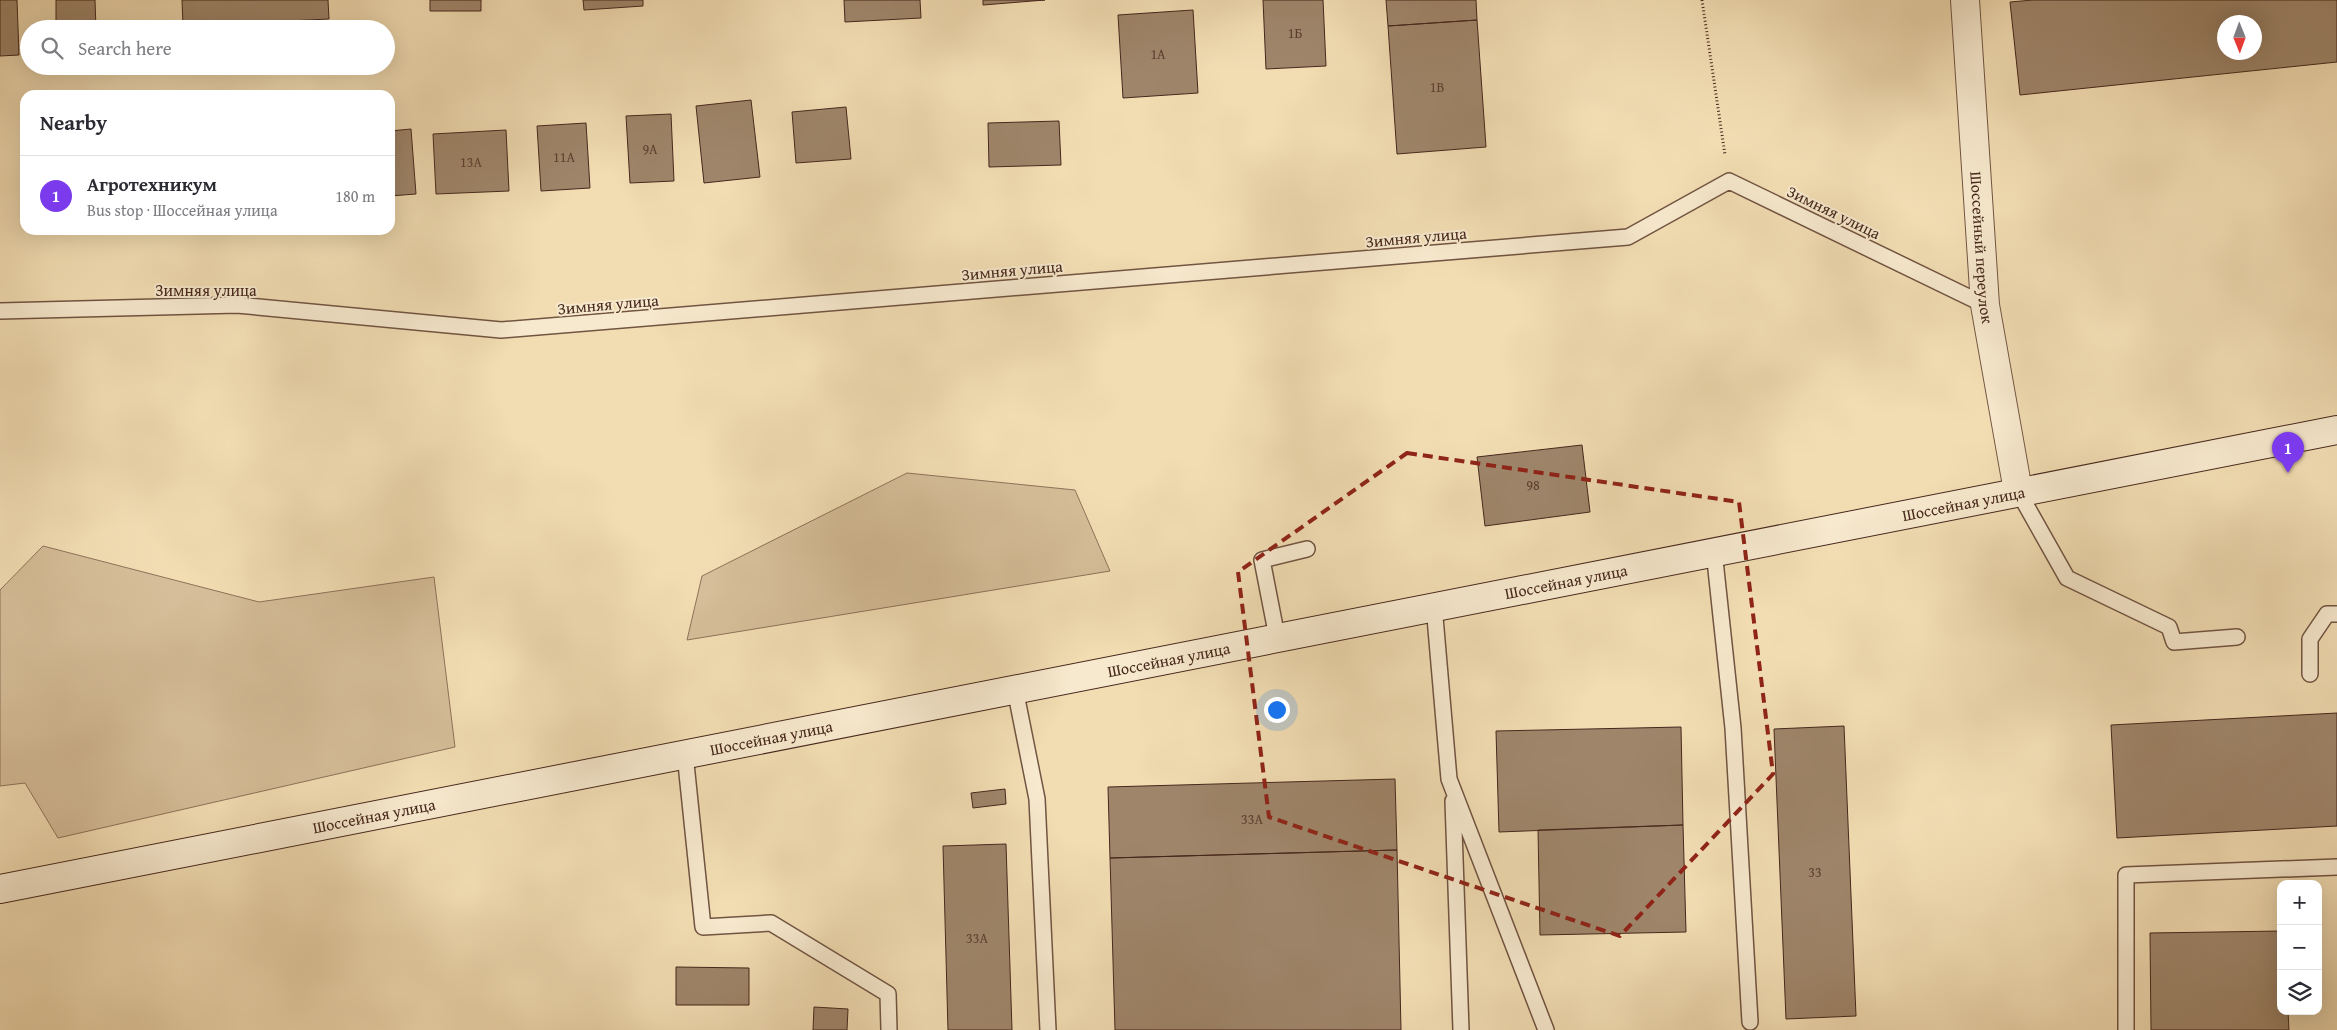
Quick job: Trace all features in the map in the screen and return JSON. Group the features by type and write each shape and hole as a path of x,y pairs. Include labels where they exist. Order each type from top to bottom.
{"main road":[{"name":"Шоссейный переулок","path":"1966,0 1985,305 2018,491"},
{"name":"Шоссейная улица","path":"0,889 2018,491 2337,430"}],"lane":[{"name":"Зимняя улица","path":"0,311 237,305 500,330 1628,237 1729,180 1985,305"},
{"path":"2018,491 2067,578 2169,627 2174,642 2237,637"},
{"path":"1277,637 1262,560 1307,549"},
{"path":"1714,551 1733,728 1750,1022"},
{"path":"1434,606 1449,779 1546,1030"},
{"path":"2310,674 2310,639 2327,614 2337,614"},
{"path":"1015,689 1037,799 1048,1030"},
{"path":"685,754 703,927 771,923 888,994 890,1030"},
{"path":"1453,789 1461,1030"},
{"path":"2126,1030 2126,874 2337,867"}],"path":[{"path":"1702,0 1729,180"}],"highlighted area":[{"path":"1407,453 1739,502 1773,774 1620,936 1269,817 1238,572"}],"shaded area":[{"path":"907,473 1075,490 1110,571 687,640 702,576"},
{"path":"43,546 259,602 434,577 455,747 58,838 25,783 0,786 0,590"}],"building":[{"path":"0,0 17,0 19,55 0,56"},
{"path":"56,0 95,0 96,20 56,20"},
{"path":"182,0 328,0 329,19 183,20"},
{"path":"430,0 481,0 481,11 430,11"},
{"path":"583,0 643,0 643,6 584,10"},
{"path":"844,0 920,0 921,18 845,22"},
{"path":"983,0 1045,0 983,5"},
{"path":"1263,0 1323,0 1326,66 1266,69"},
{"path":"1386,0 1476,0 1477,20 1388,26"},
{"path":"2033,0 2337,0 2337,62 2020,95 2010,2"},
{"path":"1193,10 1198,93 1123,98 1118,15"},
{"path":"1477,20 1486,147 1397,154 1388,26"},
{"path":"751,100 760,177 704,183 696,106"},
{"path":"846,107 851,159 796,163 792,112"},
{"path":"671,114 674,181 630,183 626,116"},
{"path":"1059,121 1061,165 989,167 988,123"},
{"path":"586,123 590,188 541,191 537,126"},
{"path":"411,129 416,194 395,196 395,131"},
{"path":"506,130 509,191 436,194 433,134"},
{"path":"1582,445 1590,512 1485,526 1477,457"},
{"path":"2337,713 2337,826 2117,838 2111,725"},
{"path":"1844,726 1856,1016 1786,1019 1774,729"},
{"path":"1681,727 1683,825 1499,832 1496,731"},
{"path":"1395,779 1397,850 1110,858 1108,787"},
{"path":"1005,789 1006,804 973,808 971,793"},
{"path":"1683,825 1686,932 1540,935 1538,830"},
{"path":"1006,844 1012,1030 948,1030 943,846"},
{"path":"1397,850 1401,1030 1115,1030 1110,858"},
{"path":"2277,931 2277,1015 2288,1015 2289,1030 2151,1030 2150,933"},
{"path":"676,967 749,968 749,1005 676,1005"},
{"path":"814,1007 848,1009 847,1030 813,1030"}],"place":[{"name":"Агротехникум","path":"2288,473"}]}
